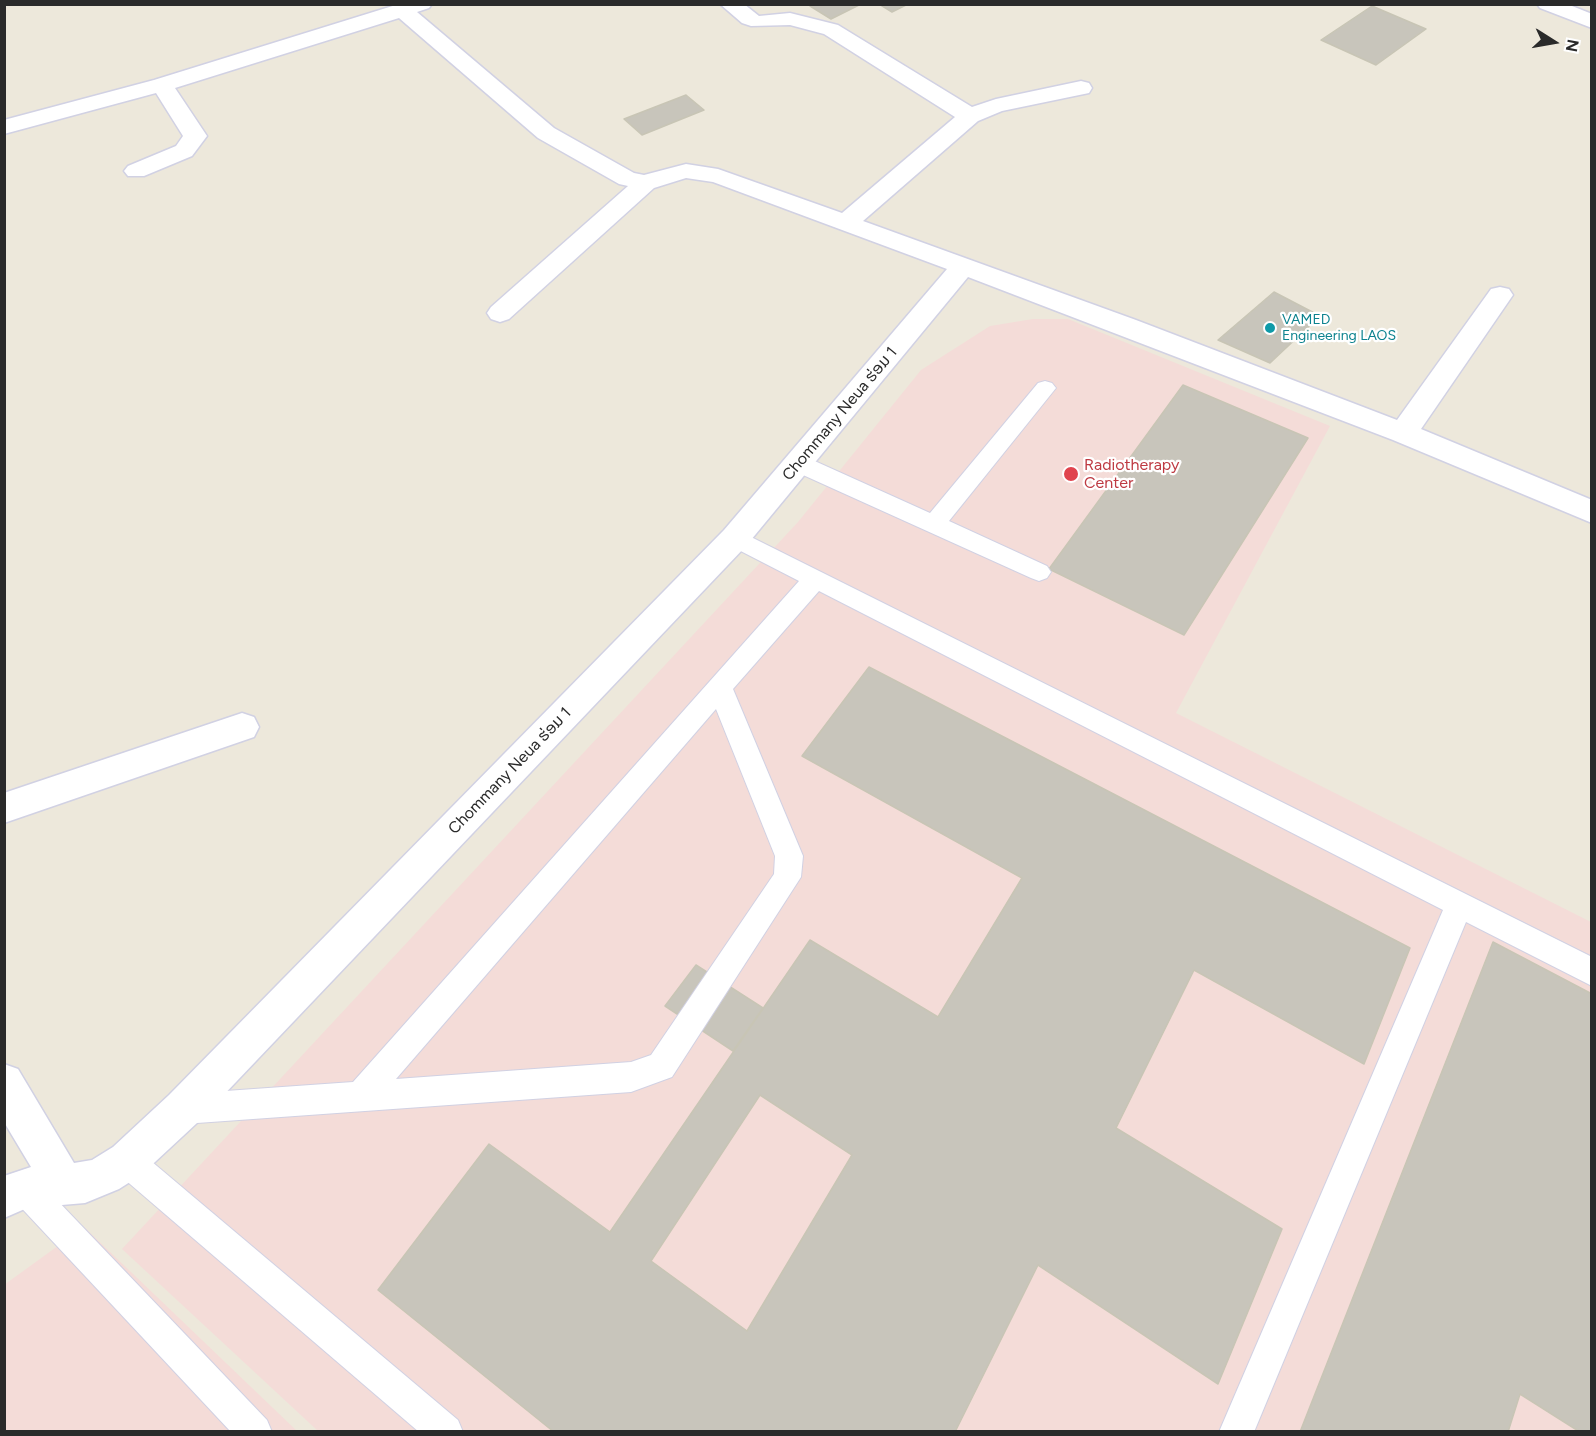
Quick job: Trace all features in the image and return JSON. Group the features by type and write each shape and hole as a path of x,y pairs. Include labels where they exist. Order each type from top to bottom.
{"street":[{"path":"730,4 749,19 758,22 790,19 831,29 970,116"},
{"path":"1547,4 1592,22"},
{"path":"4,127 162,85 413,8 546,133 627,179 646,183"},
{"path":"136,171 184,152 195,136 162,85"},
{"path":"847,222 970,116 996,105 1081,88"},
{"path":"500,313 646,183 669,174 686,171 718,176 1127,326 1403,433 1592,512"},
{"name":"Chommany Neua ຮ່ອມ 1","path":"14,1193 85,1183 105,1175 127,1161 183,1109 735,538 800,464 962,267"},
{"path":"1403,433 1500,295"},
{"path":"4,808 242,727"},
{"path":"4,1083 64,1185"}],"lane":[{"path":"933,525 1045,388"},
{"path":"800,464 1039,572"},
{"path":"735,538 1592,972"},
{"path":"360,1097 815,579"},
{"path":"183,1109 631,1077 661,1066 787,877 789,856 720,687"},
{"path":"1236,1431 1459,904"},
{"path":"127,1161 446,1431"},
{"path":"14,1193 255,1431"}],"shaded area":[{"path":"1033,319 1068,319 1330,426 1176,713 1591,922 1591,1431 318,1431 122,1249 798,522 921,370 990,326"},
{"path":"84,1227 297,1431 5,1431 4,1285"}],"building":[{"path":"813,4 861,4 831,19 810,6"},
{"path":"879,4 908,4 892,12"},
{"path":"1372,6 1426,29 1376,65 1321,40"},
{"path":"686,95 704,110 642,135 624,119"},
{"name":"VAMED Engineering LAOS","path":"1274,292 1320,316 1270,363 1218,340"},
{"path":"1183,385 1308,438 1184,635 1049,569"},
{"path":"869,667 1410,948 1364,1064 1194,970 1116,1128 1282,1229 1218,1384 1038,1265 955,1432 554,1432 378,1290 489,1144 610,1232 810,940 938,1017 1022,878 802,756","holes":["760,1095 852,1155 747,1331 651,1261"]},
{"path":"1493,942 1592,994 1592,1432 1580,1432 1520,1394 1508,1432 1300,1432"},
{"path":"696,965 763,1008 733,1051 665,1006"}],"place":[{"name":"VAMED Engineering LAOS","path":"1270,328"},
{"name":"Radiotherapy Center","path":"1071,474"}]}
